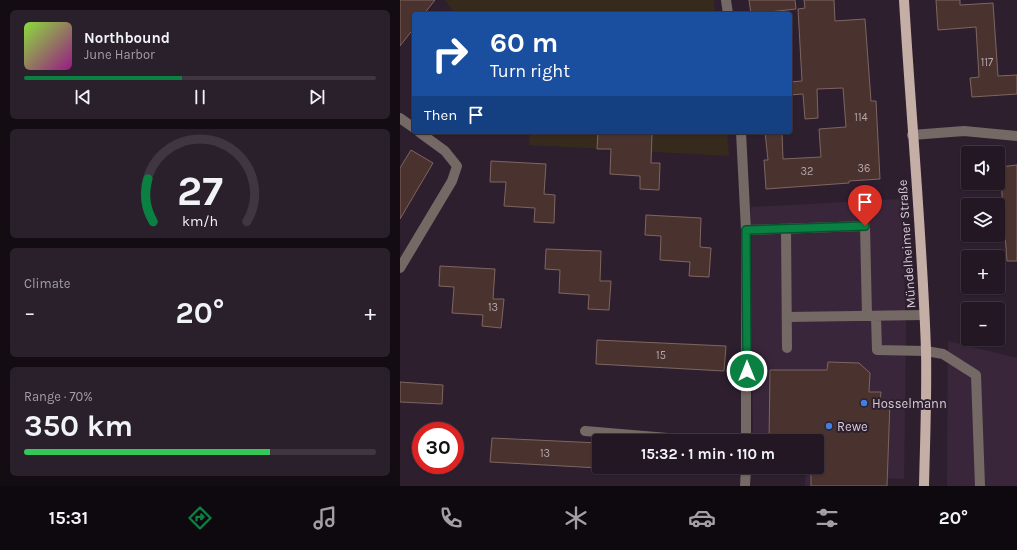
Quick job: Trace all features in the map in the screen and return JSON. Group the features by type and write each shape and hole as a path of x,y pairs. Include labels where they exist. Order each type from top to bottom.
{"main road":[{"name":"Mündelheimer Straße","path":"904,0 922,266 926,351 924,486"}],"street":[{"path":"726,0 728,12"},
{"path":"400,118 412,127"},
{"path":"912,135 964,131 1017,136"},
{"path":"400,268 452,181 457,166 445,151 422,134"},
{"path":"741,134 746,230 746,434"},
{"path":"746,230 865,226 872,316 877,350 926,351 943,354 976,375 980,486"},
{"path":"786,228 787,348"},
{"path":"787,317 924,315"},
{"path":"585,431 620,434"},
{"path":"746,474 746,486"}],"shaded area":[{"path":"445,0 714,0 715,12 454,12"},
{"path":"530,134 727,134 729,156 529,145"},
{"path":"902,199 906,328 904,479 878,478 857,486 805,486 806,474 824,474 824,434 753,434 751,207"},
{"path":"948,341 961,344 961,346 968,346 1017,358 1017,486 947,486"}],"building":[{"path":"400,0 435,0 426,12 412,12 412,31 400,46"},
{"path":"749,0 795,0 796,9 769,12 751,12"},
{"path":"804,0 834,0 835,21 865,19 871,101 876,101 880,179 849,181 849,183 766,189 764,160 768,160 765,134 782,134 783,159 821,157 819,129 846,127 843,88 817,89 818,118 805,119 803,94 792,95 792,82 802,81 798,9 805,8"},
{"path":"936,0 960,0 960,5 993,3 998,76 1017,75 1017,94 972,97 970,78 979,77 976,27 938,30"},
{"path":"598,134 652,134 651,163 660,163 659,190 640,189 640,176 610,174 611,149 597,149"},
{"path":"411,150 433,163 400,219 400,168"},
{"path":"491,161 546,164 544,194 555,195 554,223 534,222 535,208 504,206 506,182 490,182"},
{"path":"1017,165 1017,261 1007,261 1005,198 1002,198 1002,190 1005,190 1005,166"},
{"path":"646,215 701,218 700,247 711,248 709,277 689,276 690,262 660,260 661,236 645,235"},
{"path":"546,249 601,251 600,281 611,281 609,310 588,309 589,295 559,293 560,270 545,269"},
{"path":"440,266 495,269 493,299 504,299 501,328 482,326 483,315 452,313 454,287 439,286"},
{"path":"597,340 726,346 724,371 596,364"},
{"name":"Rewe","path":"828,362 859,363 870,373 869,392 881,392 880,401 890,401 887,486 811,486 811,474 824,474 824,434 769,434 770,370 827,370"},
{"path":"400,382 443,385 442,404 400,402"},
{"path":"492,438 592,443 592,468 490,462"}],"place":[{"name":"Hosselmann","path":"864,403"},
{"name":"Rewe","path":"829,426"}],"route":[{"path":"747,371 746,230 865,226"}]}
